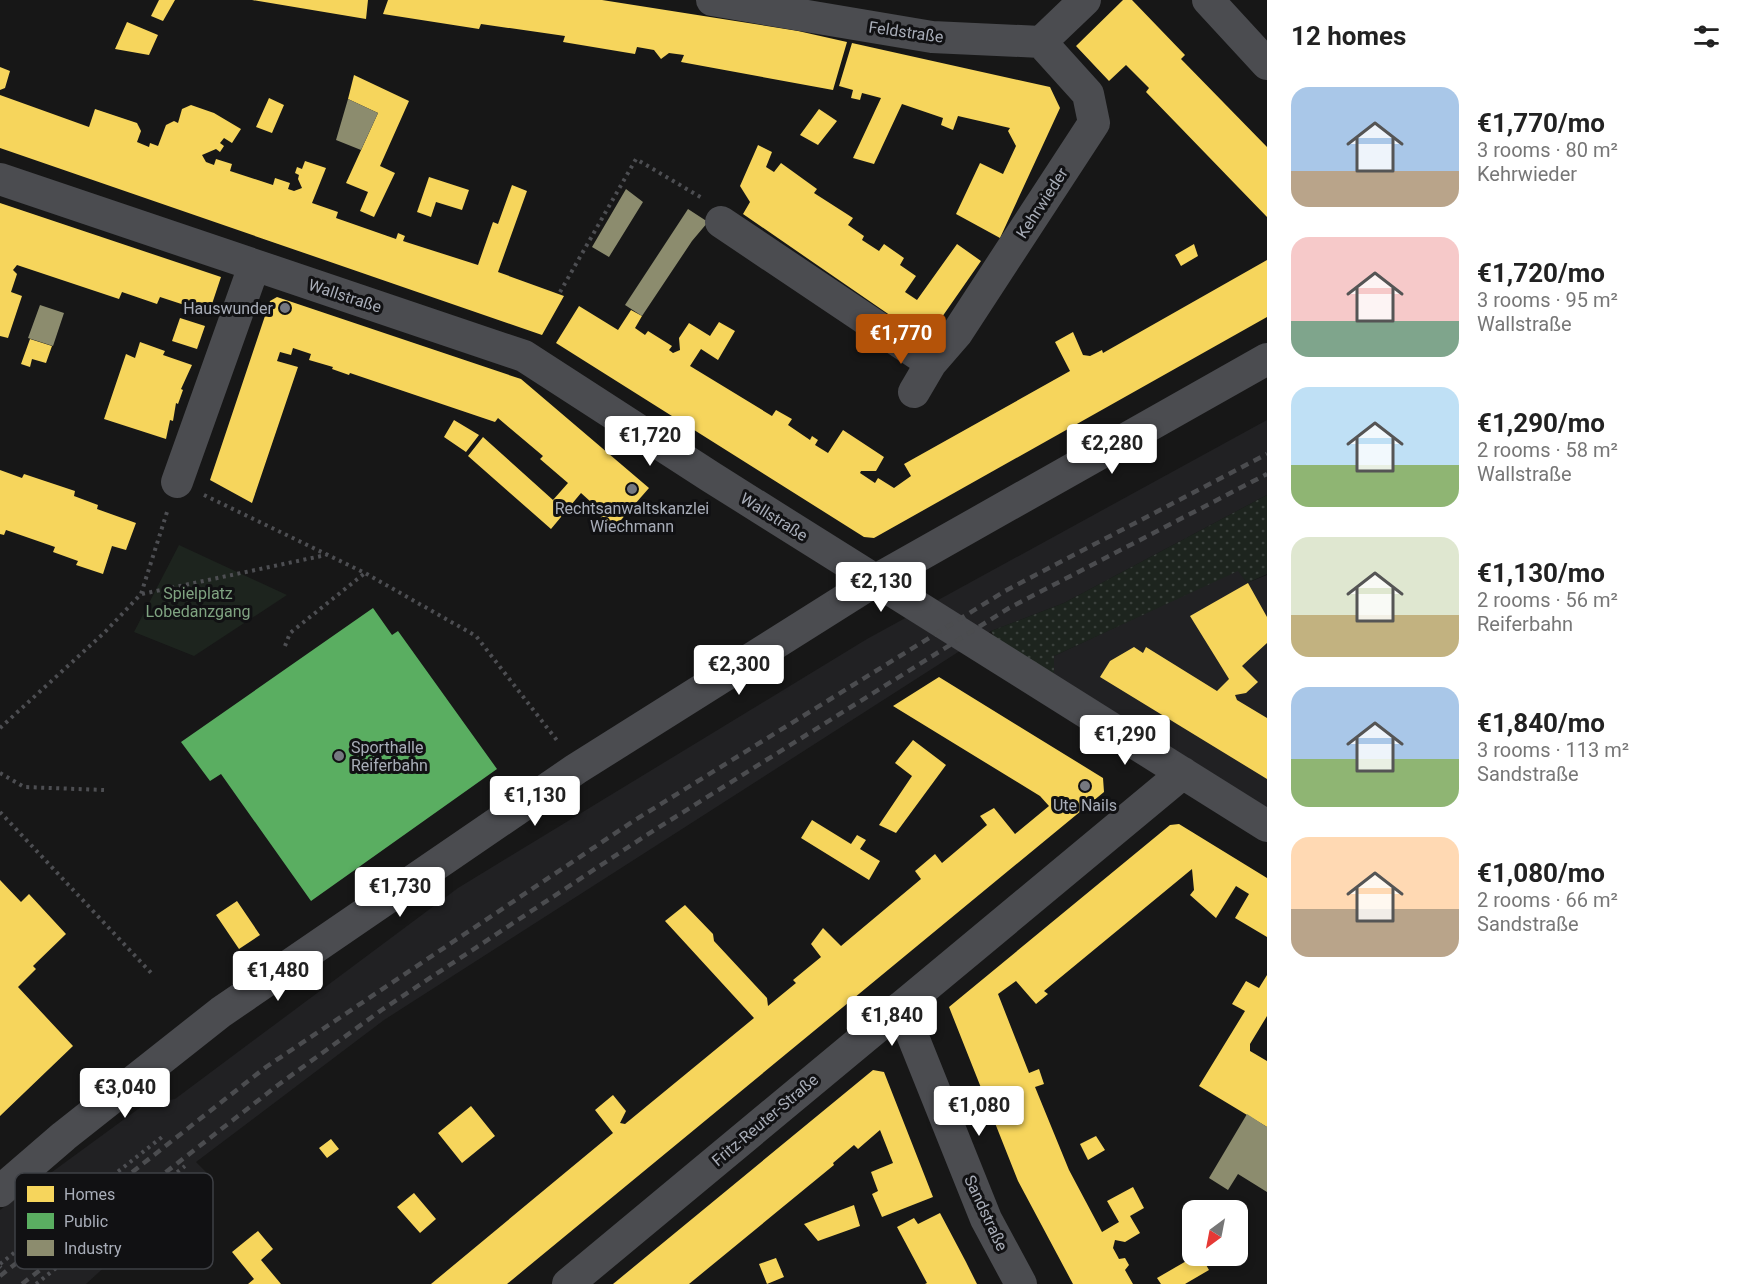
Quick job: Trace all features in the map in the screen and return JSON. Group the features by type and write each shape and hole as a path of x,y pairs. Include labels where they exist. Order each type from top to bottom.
{"street":[{"name":"Feldstraße","path":"712,0 932,37 1041,42"},
{"path":"1041,42 1085,0"},
{"path":"1208,0 1267,64"},
{"name":"Kehrwieder","path":"914,392 931,363 957,333 1094,123 1088,94 1041,42"},
{"name":"Wallstraße","path":"0,179 524,356 1267,826"},
{"path":"721,222 931,363"},
{"path":"177,482 254,266"},
{"path":"21,1173 212,1019 306,951 576,769 876,580 1267,359"},
{"name":"Fritz-Reuter-Straße","path":"568,1284 1183,773"},
{"name":"Sandstraße","path":"901,1007 986,1219 1021,1284"},
{"path":"0,1191 15,1178"}],"path":[{"path":"560,292 636,159 697,195"},
{"path":"0,728 105,632 141,594 177,482 365,573 476,636 560,744"},
{"path":"141,594 327,555"},
{"path":"285,646 290,633 365,573"},
{"path":"0,773 24,787 104,790"},
{"path":"0,812 154,976"},
{"path":"117,1173 162,1137"},
{"path":"176,1173 185,1166"},
{"path":"0,1266 15,1254"},
{"path":"36,1284 55,1269"}],"shaded area":[{"path":"1267,420 1267,495 1064,603 991,631 384,1020 196,1162 207,1173 51,1173 145,1104 175,1099 458,888 867,639"},
{"path":"1238,570 1247,583 1267,575 1267,826 1054,693 1054,656"},
{"path":"15,1199 15,1269 102,1269 86,1284 0,1284 0,1210"}],"green space":[{"path":"1267,495 1267,574 1247,583 1238,571 1054,656 1054,693 1010,665 991,631 1064,603"},
{"name":"Spielplatz Lobedanzgang","path":"179,545 287,595 194,656 134,632"}],"building: Homes":[{"path":"159,0 175,0 163,21 151,16"},
{"path":"252,0 368,0 366,19"},
{"path":"388,0 602,0 798,31 847,42 833,90 681,62 684,55 669,53 661,59 654,50 637,47 635,54 563,42 565,36 481,24 479,29 383,14"},
{"path":"1123,0 1132,0 1185,55 1181,59 1267,147 1267,217 1146,92 1149,88 1126,65 1109,81 1076,46"},
{"path":"127,22 158,35 149,55 115,49"},
{"path":"852,43 1050,87 1060,108 1000,238 956,214 980,163 1003,174 1016,146 1008,131 1010,128 958,116 953,130 941,125 943,118 902,104 874,164 853,158 881,98 862,93 860,100 851,98 853,90 839,86"},
{"path":"0,67 10,71 5,88 0,90"},
{"path":"354,75 409,101 380,166 395,173 374,217 360,211 368,192 346,183 378,113 348,99"},
{"path":"0,95 89,127 95,109 137,123 141,131 137,142 149,147 150,143 158,146 166,125 174,121 178,123 182,109 191,105 214,113 241,129 232,143 224,138 220,143 224,146 220,152 216,149 202,155 206,162 214,165 216,159 232,164 230,171 273,185 275,178 290,183 288,189 294,191 302,188 298,179 299,175 295,173 297,167 302,169 305,161 326,168 312,203 338,212 336,218 396,239 398,233 405,236 403,241 478,265 493,222 498,224 512,185 527,191 498,272 564,296 542,335 0,148"},
{"path":"269,98 284,105 272,133 256,127"},
{"path":"819,109 837,121 818,145 800,135"},
{"path":"758,145 772,152 766,167 774,172 781,163 817,189 814,193 853,218 848,225 864,236 862,240 879,251 884,244 904,258 900,265 916,276 905,292 917,300 957,244 981,261 926,340 743,214 750,202 740,186"},
{"path":"429,177 469,190 462,210 436,202 431,217 417,212"},
{"path":"0,203 221,277 209,313 160,297 157,304 122,292 119,299 17,265 13,270 17,274 11,292 22,296 8,338 0,336"},
{"path":"1194,244 1198,256 1181,266 1175,255"},
{"path":"1267,260 1267,317 874,538 864,537 556,343 579,306 618,330 631,310 642,316 635,328 645,335 648,331 672,346 669,350 673,353 680,350 679,338 689,323 710,336 719,322 735,331 718,360 701,349 690,366 772,416 776,410 792,419 788,425 810,440 812,436 818,440 815,445 828,453 843,430 884,457 876,471 861,471 860,473 875,483 878,478 894,488 911,476 904,464 1070,371 1055,342 1073,332 1083,355 1090,356 1102,350 1103,353"},
{"path":"277,297 521,379 649,488 614,528 598,515 601,511 581,493 551,529 468,456 483,437 553,500 568,483 540,459 543,456 498,418 495,422 350,373 349,375 332,369 333,367 309,360 311,354 293,348 291,355 280,352 277,361 298,367 252,503 210,480 270,301"},
{"path":"180,318 205,326 197,349 172,341"},
{"path":"30,339 52,346 46,363 32,359 30,367 21,364"},
{"path":"140,342 165,351 163,355 192,365 181,389 183,390 178,404 176,403 173,421 170,420 166,439 104,419 126,354 135,358"},
{"path":"454,420 479,435 466,452 444,437"},
{"path":"0,470 22,478 24,474 75,491 74,496 98,505 97,509 136,523 126,550 112,546 103,574 76,565 78,561 53,552 55,547 6,530 4,535 0,534"},
{"path":"1248,583 1267,617 1267,643 1242,666 1258,682 1246,693 1235,695 1237,700 1267,718 1267,779 1100,677 1110,661 1134,647 1143,653 1146,647 1217,691 1229,679 1190,616"},
{"path":"939,677 1103,778 1104,792 507,1284 431,1284 613,1133 595,1110 613,1095 626,1111 620,1123 625,1124 754,1018 665,921 685,905 713,934 714,941 767,998 768,1006 796,983 793,980 821,957 811,944 823,928 841,946 921,879 915,871 935,854 942,863 987,825 980,816 994,808 1015,834 1049,806 1040,796 893,706"},
{"path":"913,740 946,765 896,833 879,825 912,776 895,763"},
{"path":"812,820 851,844 857,835 866,840 860,849 880,861 869,880 801,838"},
{"path":"1179,824 1267,878 1267,937 1235,918 1249,894 1236,886 1216,918 1190,895 1194,890 1192,869 1044,991 1048,994 1036,1004 1016,981 998,994 1029,1073 1039,1069 1044,1084 1035,1087 1069,1170 1102,1232 1119,1222 1107,1201 1133,1187 1144,1208 1130,1216 1140,1233 1125,1242 1115,1240 1113,1248 1119,1259 1125,1258 1129,1265 1125,1270 1133,1284 1073,1284 1018,1181 949,1007 1170,825"},
{"path":"0,880 21,902 29,894 66,934 33,966 36,969 18,987 73,1046 0,1116"},
{"path":"237,901 260,935 239,949 216,915"},
{"path":"1267,975 1267,1016 1250,1044 1250,1051 1267,1061 1267,1127 1199,1086 1245,1011 1232,1004 1246,981 1259,988"},
{"path":"873,1070 884,1072 933,1197 882,1217 872,1194 878,1191 871,1172 893,1163 880,1130 858,1149 854,1145 833,1163 834,1165 689,1284 613,1284"},
{"path":"471,1106 495,1136 462,1163 438,1133"},
{"path":"1096,1136 1105,1150 1088,1160 1080,1144"},
{"path":"331,1139 339,1149 327,1158 319,1148"},
{"path":"414,1193 436,1219 420,1233 397,1207"},
{"path":"854,1205 860,1226 818,1241 804,1224"},
{"path":"940,1213 977,1284 925,1284 927,1283 897,1227 914,1218 918,1224"},
{"path":"258,1231 273,1249 261,1260 281,1284 248,1284 254,1279 232,1252"},
{"path":"776,1258 784,1277 767,1284 759,1264"},
{"path":"1182,1264 1182,1266 1207,1266 1209,1270 1185,1284 1161,1284 1157,1278"}],"building: Public":[{"name":"Sporthalle Reiferbahn","path":"373,608 392,635 398,631 497,769 311,901 221,774 210,781 181,742"}],"building: Industry":[{"path":"348,99 378,113 361,150 336,140"},
{"path":"626,189 643,202 609,257 592,247"},
{"path":"688,209 708,222 692,241 642,316 625,305"},
{"path":"40,305 64,313 53,346 28,338"},
{"path":"1247,1114 1267,1127 1267,1192 1238,1174 1228,1190 1209,1178"}],"railway":[{"path":"131,1173 266,1067 635,820 1005,591 1267,454"},
{"path":"165,1173 278,1085 383,1009 645,836 1009,608 1267,474"},
{"path":"0,1276 15,1264"},
{"path":"22,1284 41,1269"}],"place":[{"name":"Hauswunder","path":"285,308"},
{"name":"Rechtsanwaltskanzlei Wiechmann","path":"632,489"},
{"name":"Sporthalle Reiferbahn","path":"339,756"},
{"name":"Ute Nails","path":"1085,786"}]}
